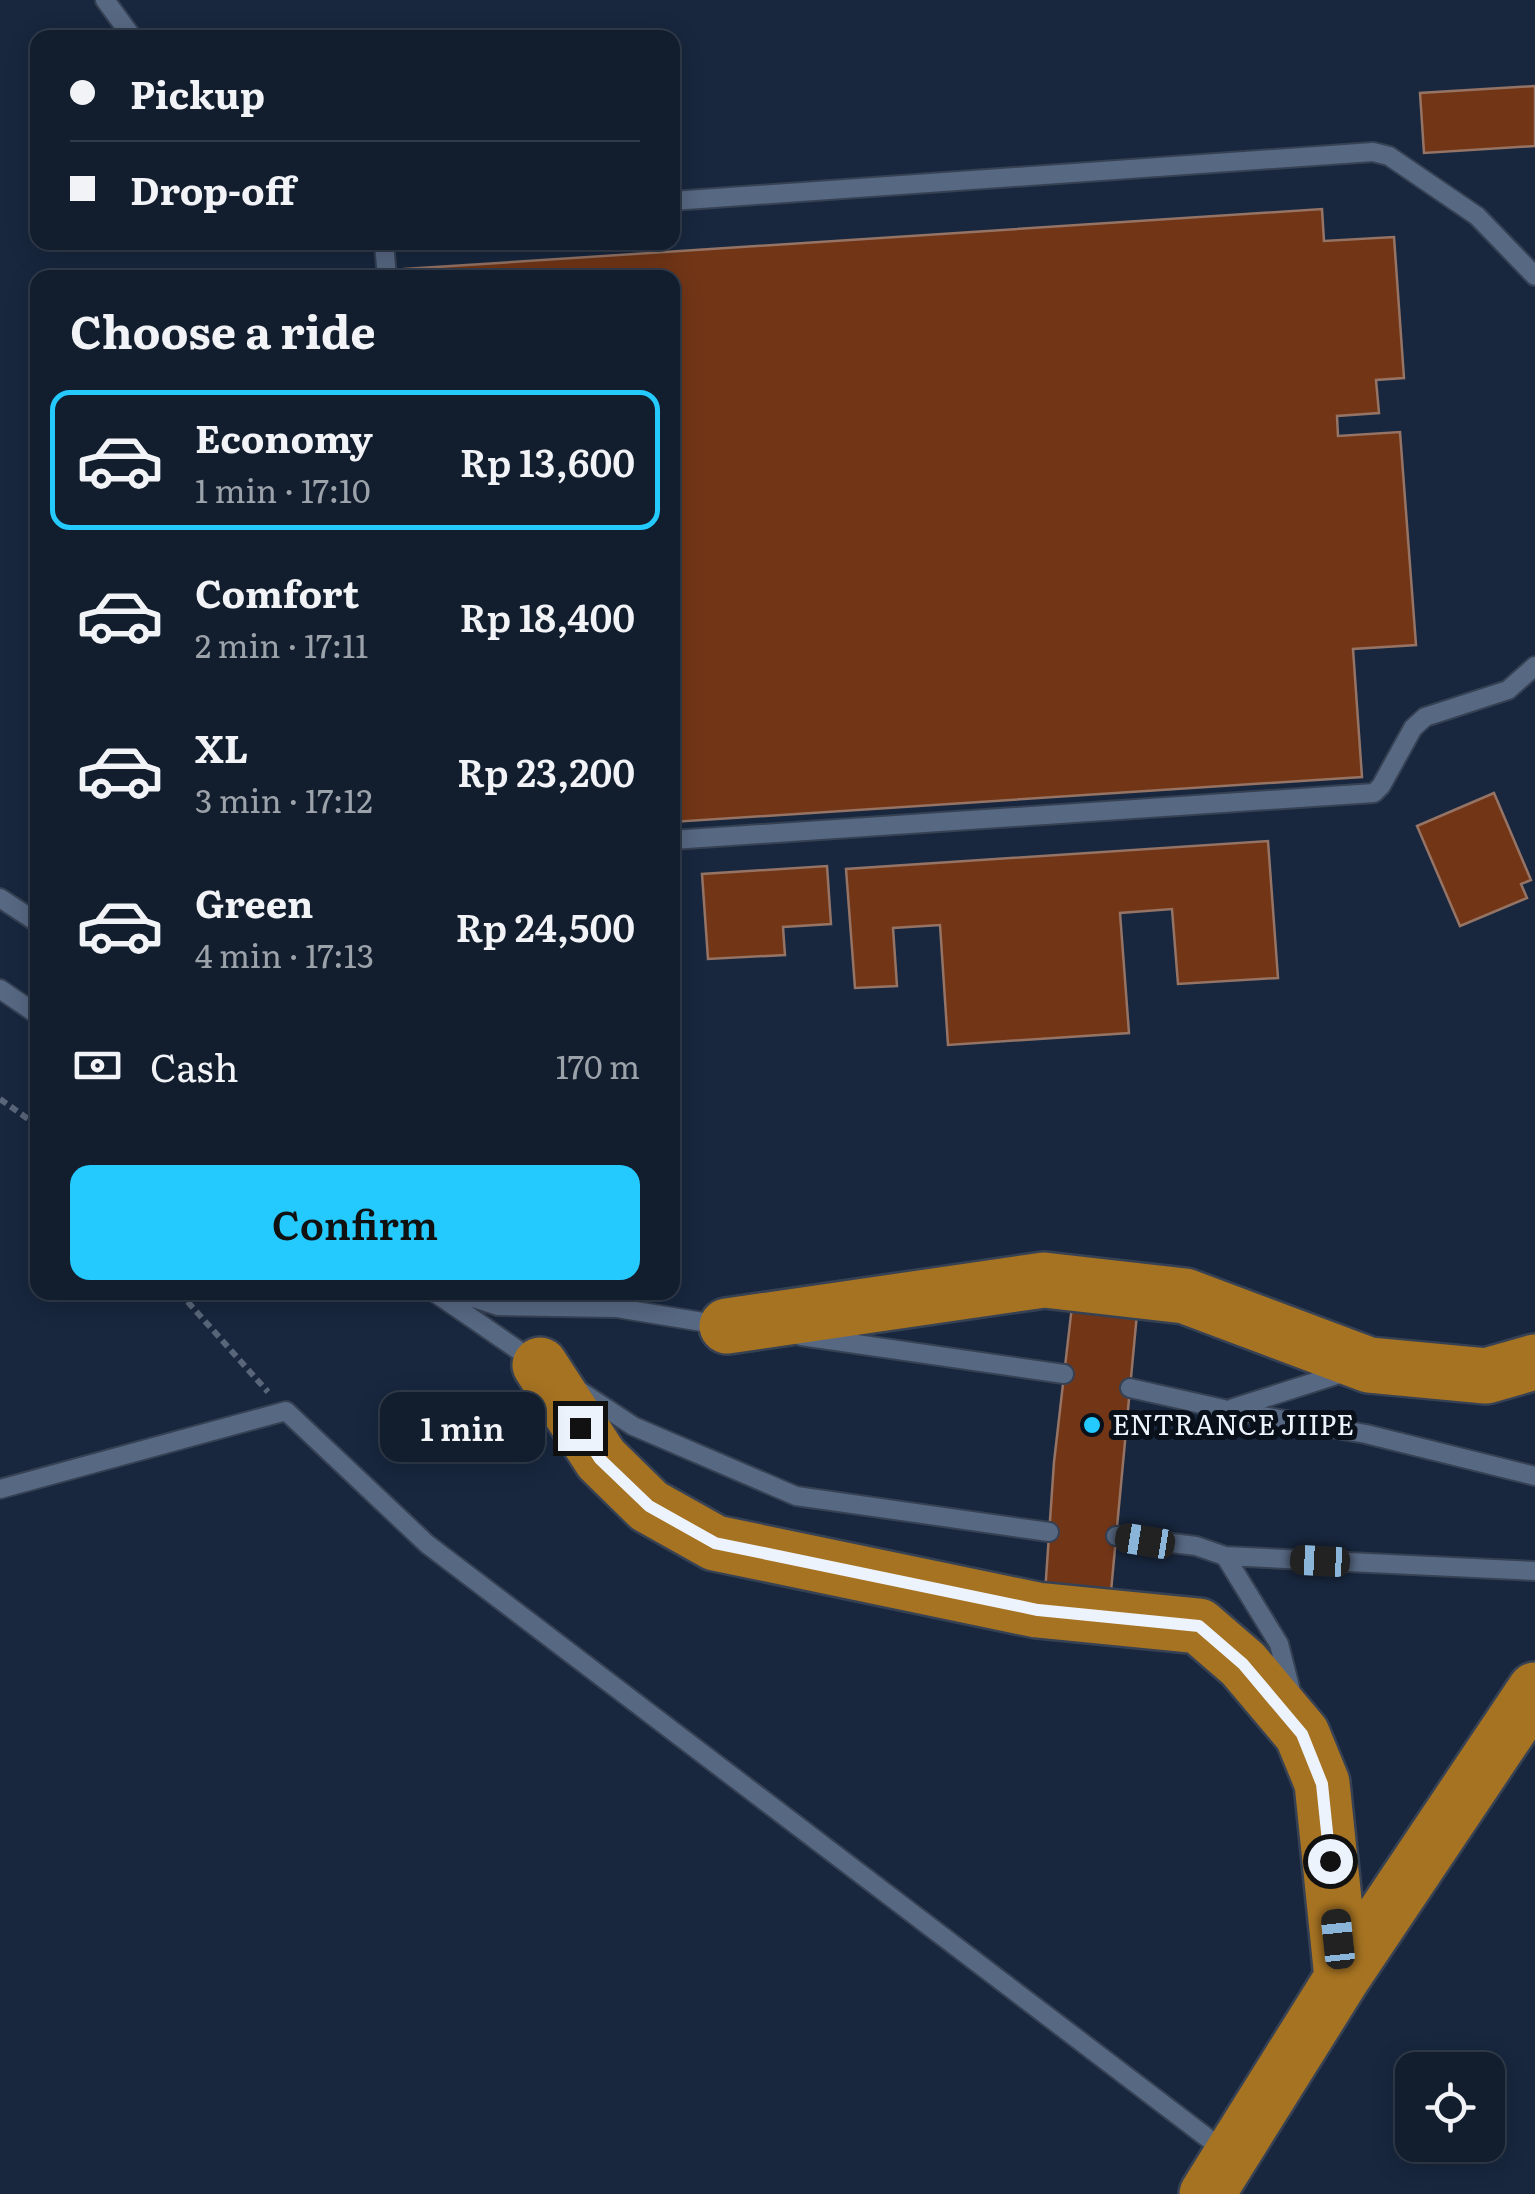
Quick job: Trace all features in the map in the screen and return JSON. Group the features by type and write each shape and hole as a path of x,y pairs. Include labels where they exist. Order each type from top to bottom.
{"highway":[{"path":"728,1326 1044,1280 1185,1296 1369,1365 1486,1376 1535,1362"},
{"path":"540,1365 600,1459 649,1506 715,1543 1038,1610 1199,1626 1243,1664 1302,1734 1322,1784 1342,1978"},
{"path":"1219,2175 1342,1978 1535,1690"}],"lane":[{"path":"105,0 126,30"},
{"path":"680,200 1373,152 1388,156 1477,216 1535,276"},
{"path":"680,839 1374,793 1413,728 1425,717 1508,690 1535,666"},
{"path":"0,898 30,918"},
{"path":"0,989 30,1010"},
{"path":"446,1300 633,1426 796,1496 1049,1532"},
{"path":"479,1300 498,1306 616,1308 1064,1374"},
{"path":"605,1300 616,1308"},
{"path":"1228,1410 1369,1365"},
{"path":"1130,1388 1366,1434 1535,1476"},
{"path":"0,1489 286,1411 427,1544 1219,2175"},
{"path":"1116,1536 1196,1546 1224,1556 1535,1572"},
{"path":"1224,1556 1279,1644 1302,1734"}],"path":[{"path":"0,1099 30,1120"},
{"path":"186,1300 286,1411"}],"building":[{"path":"1535,86 1535,146 1424,153 1420,93"},
{"path":"1322,209 1324,241 1394,237 1404,378 1376,380 1379,413 1337,416 1338,436 1400,432 1416,645 1353,649 1362,777 680,821 680,270 405,269"},
{"path":"1494,793 1531,880 1521,884 1527,898 1460,926 1417,826"},
{"path":"1268,841 1278,978 1178,984 1172,909 1120,913 1129,1033 948,1045 940,925 893,928 897,986 855,988 846,869"},
{"path":"827,866 831,924 783,927 785,955 708,959 702,874"},
{"name":"ENTRANCE JIIPE","path":"1073,1297 1138,1303 1110,1602 1045,1593 1054,1462"}],"place":[{"name":"ENTRANCE JIIPE","path":"1092,1425"}],"route":[{"path":"580,1428 600,1459 649,1506 715,1543 1038,1610 1199,1626 1243,1664 1302,1734 1322,1784 1330,1861"}]}
